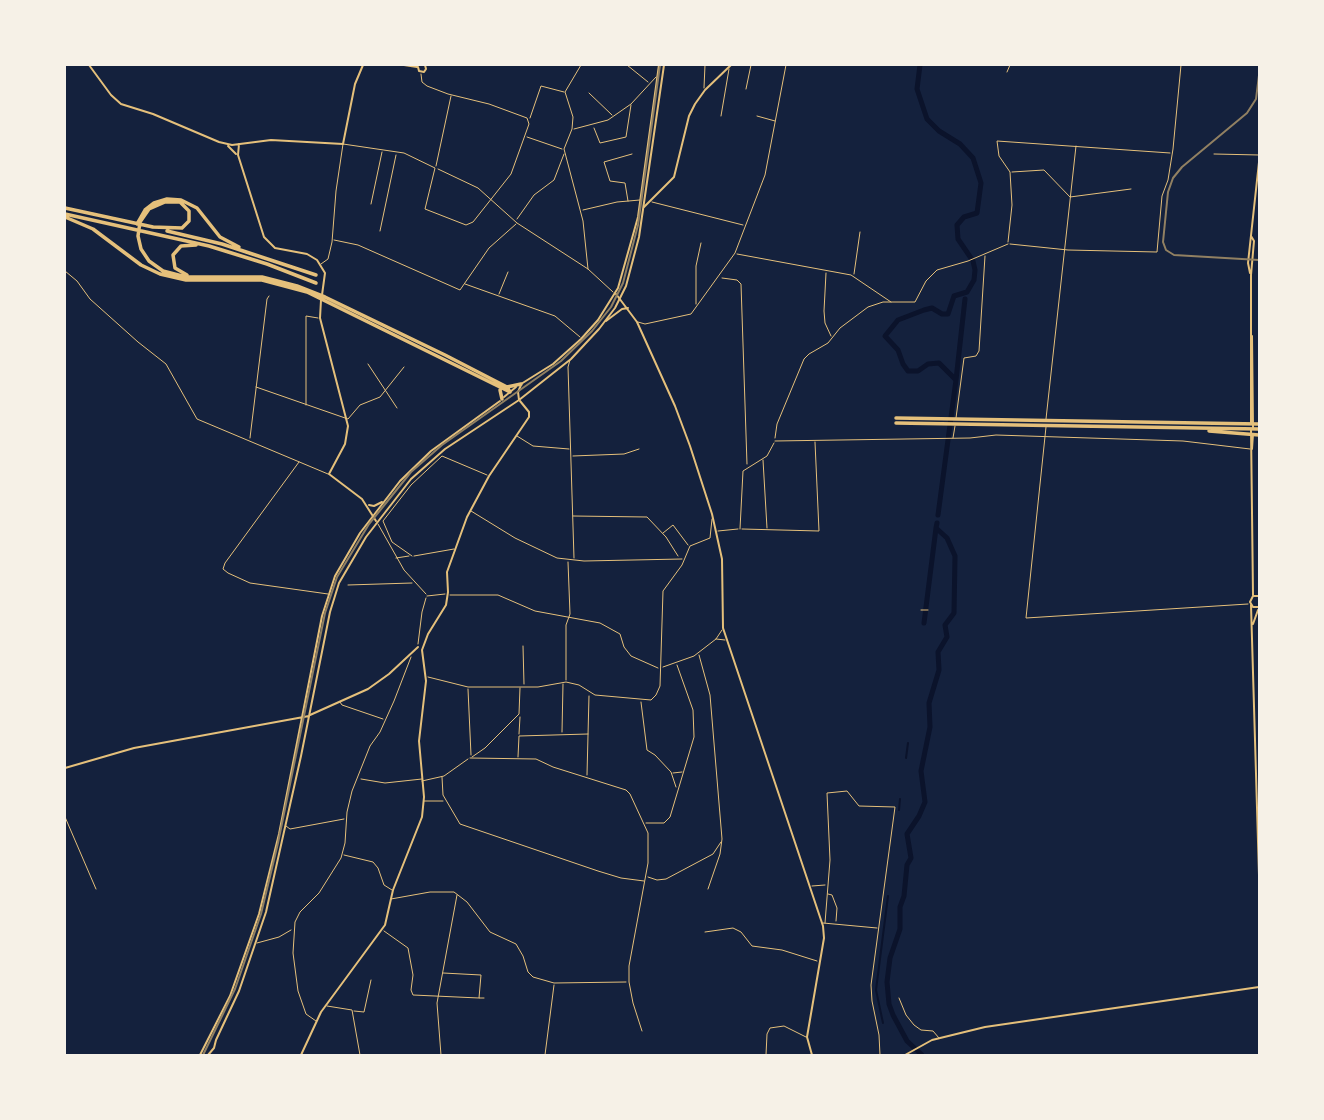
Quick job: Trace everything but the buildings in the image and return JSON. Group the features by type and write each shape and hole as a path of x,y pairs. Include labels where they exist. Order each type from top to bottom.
{"highway":[{"path":"169,277 146,262 140,253 137,238 137,225 157,202 181,200 197,208 222,238 257,255"},
{"path":"143,215 168,201 183,203 189,211 189,221 182,228 152,227"},
{"path":"65,213 152,227 257,255 316,275"},
{"path":"65,213 209,246 316,283"},
{"path":"65,213 147,268 169,277 195,280 257,280 301,290 510,392"},
{"path":"137,238 144,255 157,268 175,275 256,276 298,286 507,387 510,392"},
{"path":"196,277 175,268 174,254 185,245 209,246"},
{"path":"507,387 521,384"},
{"path":"495,386 501,392 502,399"},
{"path":"896,421 1193,429 1259,436"},
{"path":"956,422 1259,425"},
{"path":"1193,429 1259,425"}],"main road":[{"path":"89,65 111,96 120,102 225,144 271,140 343,144 355,84 363,65"},
{"path":"404,65 418,66 421,72 426,70 425,65"},
{"path":"200,1055 233,990 257,924 279,834 326,594 346,555 373,514 426,456 521,384 553,364 598,320 615,293 633,240 659,65"},
{"path":"208,1055 239,991 257,943 286,826 334,596 347,567 395,496 429,461 519,400 571,359 606,321 621,299 634,260 644,207 665,65"},
{"path":"644,207 674,177 690,113 705,90 731,66"},
{"path":"225,144 239,158"},
{"path":"239,144 239,158 266,240 278,249 312,256 321,264 325,276 320,318 349,428 345,444 329,474 356,493 368,505 376,521"},
{"path":"1259,162 1251,236 1254,241 1251,254 1253,596 1250,604 1259,875"},
{"path":"646,194 652,197"},
{"path":"641,198 646,194"},
{"path":"1251,254 1258,255"},
{"path":"615,293 637,322 683,425 712,519 724,575 723,628 824,923 807,1037 813,1055"},
{"path":"606,321 622,309 629,308"},
{"path":"519,400 521,384"},
{"path":"301,1055 325,1006 382,930 393,890 421,820 424,801 419,735 426,677 422,650 445,607 448,594 447,574 470,511 489,476 530,415 510,392"},
{"path":"368,505 374,506 382,502"},
{"path":"1253,587 1259,596"},
{"path":"1253,596 1259,596"},
{"path":"1250,604 1254,608 1259,607 1251,629"},
{"path":"65,768 120,751 309,716 376,684 418,646 424,644"},
{"path":"418,646 422,650"},
{"path":"905,1055 932,1040 985,1027 1259,987"},
{"path":"207,1041 212,1041 215,1045"},
{"path":"204,1047 211,1051"}],"street":[{"path":"565,92 581,65"},
{"path":"627,65 650,83 655,85 662,82"},
{"path":"705,65 705,90"},
{"path":"746,89 751,65"},
{"path":"637,322 645,324 685,317 697,307 735,253 765,175 786,65"},
{"path":"1007,72 1010,65"},
{"path":"747,467 763,460 772,451 776,424 804,359 828,343 868,307 891,302 915,302 926,281 935,272 1008,244 1064,250 1157,252 1162,196 1168,180 1172,153 1181,65"},
{"path":"721,117 731,66"},
{"path":"421,72 424,84 452,95 495,106 529,120"},
{"path":"572,129 594,126 614,117 631,104 657,76"},
{"path":"452,95 424,207 426,211 468,226 512,173 540,87 565,92"},
{"path":"565,92 573,114 572,129 564,149 581,211 587,269"},
{"path":"589,93 614,117"},
{"path":"594,126 600,143 625,138 631,104"},
{"path":"757,117 775,121"},
{"path":"524,137 564,149"},
{"path":"1008,244 1012,205 1010,172 999,156 997,141 1172,153"},
{"path":"321,264 328,259 332,239 343,144 382,149 417,158 476,187 516,222 587,269 615,293"},
{"path":"1076,146 1026,618 1250,604"},
{"path":"371,204 382,149"},
{"path":"380,231 396,152"},
{"path":"332,239 358,245 460,290 489,248 516,222 533,196 552,181 565,153"},
{"path":"628,201 625,182 610,181 604,162 632,154"},
{"path":"1214,154 1259,155"},
{"path":"1010,172 1044,170 1070,197"},
{"path":"1070,197 1131,188"},
{"path":"652,197 745,225"},
{"path":"581,211 641,198"},
{"path":"854,277 860,232"},
{"path":"697,307 695,284 701,243"},
{"path":"735,253 854,277 891,302"},
{"path":"953,438 964,358 976,356 979,351 986,254"},
{"path":"826,270 824,311 832,337"},
{"path":"65,271 138,342 166,364 197,419 329,474"},
{"path":"498,296 508,272"},
{"path":"719,276 737,280 741,284 747,467 743,474 740,529"},
{"path":"465,284 555,316 581,339"},
{"path":"249,440 269,296"},
{"path":"306,405 306,316 320,318"},
{"path":"642,332 645,324"},
{"path":"571,359 568,367 574,560"},
{"path":"368,365 397,408"},
{"path":"256,387 347,419 360,405 378,399 387,391 404,367"},
{"path":"560,367 568,367"},
{"path":"775,441 996,435 1183,442 1252,449"},
{"path":"517,436 535,447 571,449"},
{"path":"715,532 740,529 820,531 815,440"},
{"path":"571,456 624,454 639,449"},
{"path":"412,556 395,544 384,526 384,519 395,504 442,456 489,476"},
{"path":"763,460 767,530"},
{"path":"300,461 225,563 224,570 250,583 326,594"},
{"path":"470,511 534,548 557,558 684,559"},
{"path":"573,516 647,517 679,558"},
{"path":"426,677 468,687 564,682 579,685 590,694 651,700 657,693 661,668 662,596 690,547 710,538 712,519"},
{"path":"376,521 396,558 427,596 418,646"},
{"path":"661,533 673,525 690,547"},
{"path":"396,558 456,549"},
{"path":"562,734 566,625 569,617 568,560"},
{"path":"406,583 411,579"},
{"path":"348,585 415,582"},
{"path":"427,596 495,594 535,611 600,623 620,634 624,647 631,656 661,668 689,659 716,639 723,628"},
{"path":"922,610 928,611"},
{"path":"716,639 727,641"},
{"path":"523,646 524,686"},
{"path":"698,653 710,695 722,840 708,889"},
{"path":"316,1021 306,1014 298,991 293,953 294,929 299,914 321,891 342,855 352,791 370,746 409,666 410,655"},
{"path":"644,823 662,823 669,819 694,741 693,710 676,663"},
{"path":"518,759 520,686"},
{"path":"468,687 471,758"},
{"path":"586,778 590,694"},
{"path":"642,700 646,748 671,772 677,789"},
{"path":"340,702 385,720"},
{"path":"359,778 385,783 442,777 485,748 519,714"},
{"path":"519,736 588,734"},
{"path":"471,758 536,759 628,792 644,823 649,844 646,876 629,966 629,982 642,1031"},
{"path":"671,772 684,771"},
{"path":"442,777 445,800 457,822 462,825 598,871 644,881"},
{"path":"879,928 824,923 830,860 827,793 847,791 859,806 895,807 871,994 880,1055"},
{"path":"424,801 445,800"},
{"path":"65,817 96,890"},
{"path":"286,826 289,829 346,819"},
{"path":"646,876 657,880 666,879 711,855 722,840"},
{"path":"342,855 371,860 379,868 384,884 393,890"},
{"path":"810,886 828,885"},
{"path":"391,899 442,891 458,893 490,932 517,946 529,974 554,983 629,982"},
{"path":"441,1055 438,996 458,893"},
{"path":"827,894 831,895 836,904 835,923"},
{"path":"705,932 733,928 741,932 752,946 782,950 820,962"},
{"path":"257,943 279,937 294,929"},
{"path":"382,930 408,948 413,975 412,995 484,998"},
{"path":"443,973 481,975 479,998"},
{"path":"325,1006 364,1012 370,979"},
{"path":"545,1055 554,983"},
{"path":"900,998 904,1012 914,1025 921,1030 933,1031 939,1038"},
{"path":"352,1010 360,1055"},
{"path":"766,1055 770,1028 784,1026 807,1037"},
{"path":"802,1033 808,1030"}],"waterway":[{"path":"920,65 917,89 927,119 939,131 960,144 973,158 981,183 977,213 964,217 957,225 958,239 973,261 975,270 974,280 967,292 954,296 948,314 942,314 932,308 924,310 898,320 885,336 898,350 908,371 918,371 928,364 939,363 956,380 938,515"},
{"path":"956,380 965,299"},
{"path":"922,1055 907,1041 893,1015 887,982 890,958 900,929 900,907 904,896 907,865 911,858 907,834 925,802 921,771 930,727 929,703 939,670 938,652 947,637 945,625 954,613 955,556 947,538 936,528 937,523"},
{"path":"924,623 936,528"},
{"path":"906,758 908,743"},
{"path":"899,810 900,799"},
{"path":"883,1023 876,990 888,896"}],"tram line":[{"path":"203,1055 235,989 261,914 325,613 337,577 369,524 411,472 442,445 561,361 592,331 611,307 623,283 638,225 660,65"},
{"path":"1259,75 1256,99 1247,113 1182,167 1173,178 1168,192 1163,242 1166,250 1174,255 1259,260"}]}
